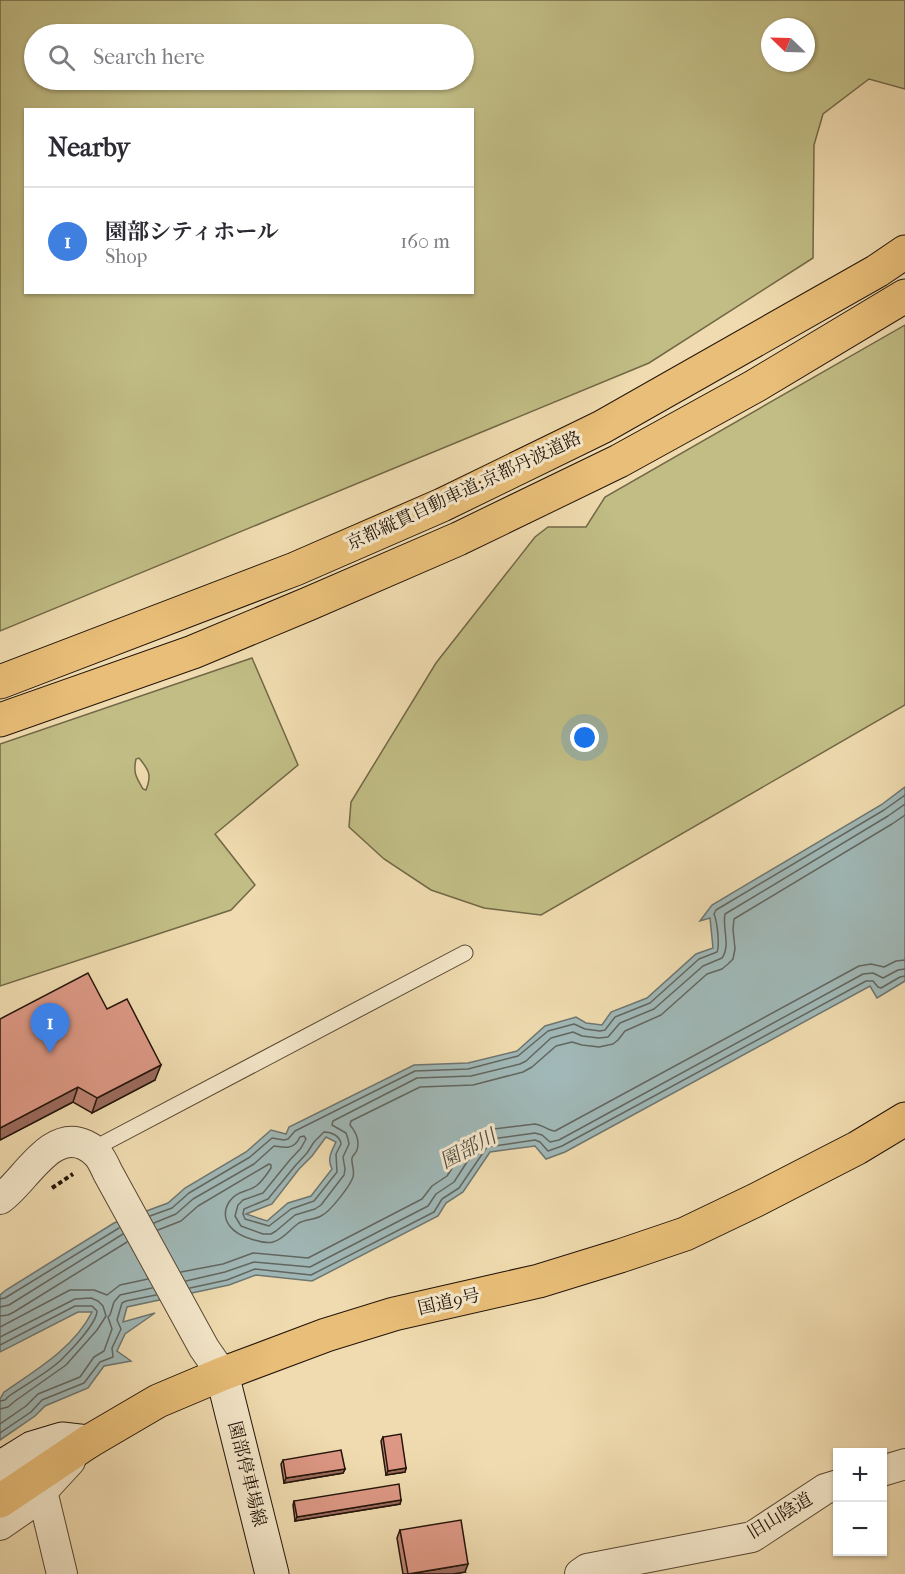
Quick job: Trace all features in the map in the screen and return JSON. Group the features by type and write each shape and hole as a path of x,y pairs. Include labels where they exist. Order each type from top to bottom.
{"highway":[{"name":"京都縦貫自動車道;京都丹波道路","path":"0,682 295,569 442,505 602,427 867,277 905,252"},
{"path":"0,720 193,652 458,539 630,455 755,386 905,296"},
{"name":"国道9号","path":"0,1501 88,1442 158,1401 326,1335 394,1314 539,1281 685,1234 857,1148 905,1119"}],"main road":[{"name":"園部停車場線","path":"222,1374 272,1574"},
{"path":"0,1467 32,1448 62,1439 88,1442"}],"street":[{"path":"0,1198 48,1150 65,1142 79,1142 101,1161 204,1348 222,1374"},
{"path":"0,1525 43,1495 46,1487 88,1442"},
{"path":"887,1469 905,1464"},
{"name":"旧山陰道","path":"580,1574 588,1569 752,1537 825,1489 833,1486"},
{"path":"43,1495 63,1574"}],"lane":[{"path":"101,1161 465,953"}],"shaded area":[{"path":"0,0 905,0 905,89 869,79 823,114 814,145 813,258 649,363 0,631"},
{"path":"905,325 905,705 541,915 484,908 431,890 384,859 349,827 351,802 436,663 535,537 548,527 586,527 605,497"},
{"path":"252,658 298,765 215,834 255,885 231,910 0,986 0,744","holes":["139,758 149,776 146,790 143,789 135,771 136,759"]}],"water":[{"name":"園部川","path":"905,787 905,981 877,998 870,986 565,1152 546,1159 535,1146 490,1152 463,1192 446,1203 438,1216 312,1281 256,1275 229,1285 127,1307 123,1322 155,1313 125,1334 117,1351 131,1361 104,1366 88,1388 45,1406 35,1416 0,1440 0,1399 4,1392 41,1367 65,1347 75,1337 92,1312 78,1312 0,1352 0,1295 6,1290 114,1223 168,1203 185,1188 246,1152 271,1130 286,1134 289,1127 414,1065 468,1063 517,1051 545,1026 576,1017 586,1023 602,1025 611,1012 647,998 696,954 713,948 710,918 700,921 712,905 881,805","holes":["326,1137 336,1142 331,1152 332,1169 311,1196 288,1203 267,1221 246,1214 272,1204"]}],"building":[{"path":"88,973 107,1009 127,999 161,1065 97,1098 78,1087 0,1128 0,1019"},
{"path":"401,1434 406,1468 388,1471 383,1437"},
{"path":"341,1450 345,1469 286,1478 283,1460"},
{"path":"399,1484 401,1500 297,1517 294,1501"},
{"path":"461,1520 468,1564 408,1574 400,1530"}],"place":[{"name":"園部シティホール","path":"50,1053"}]}
